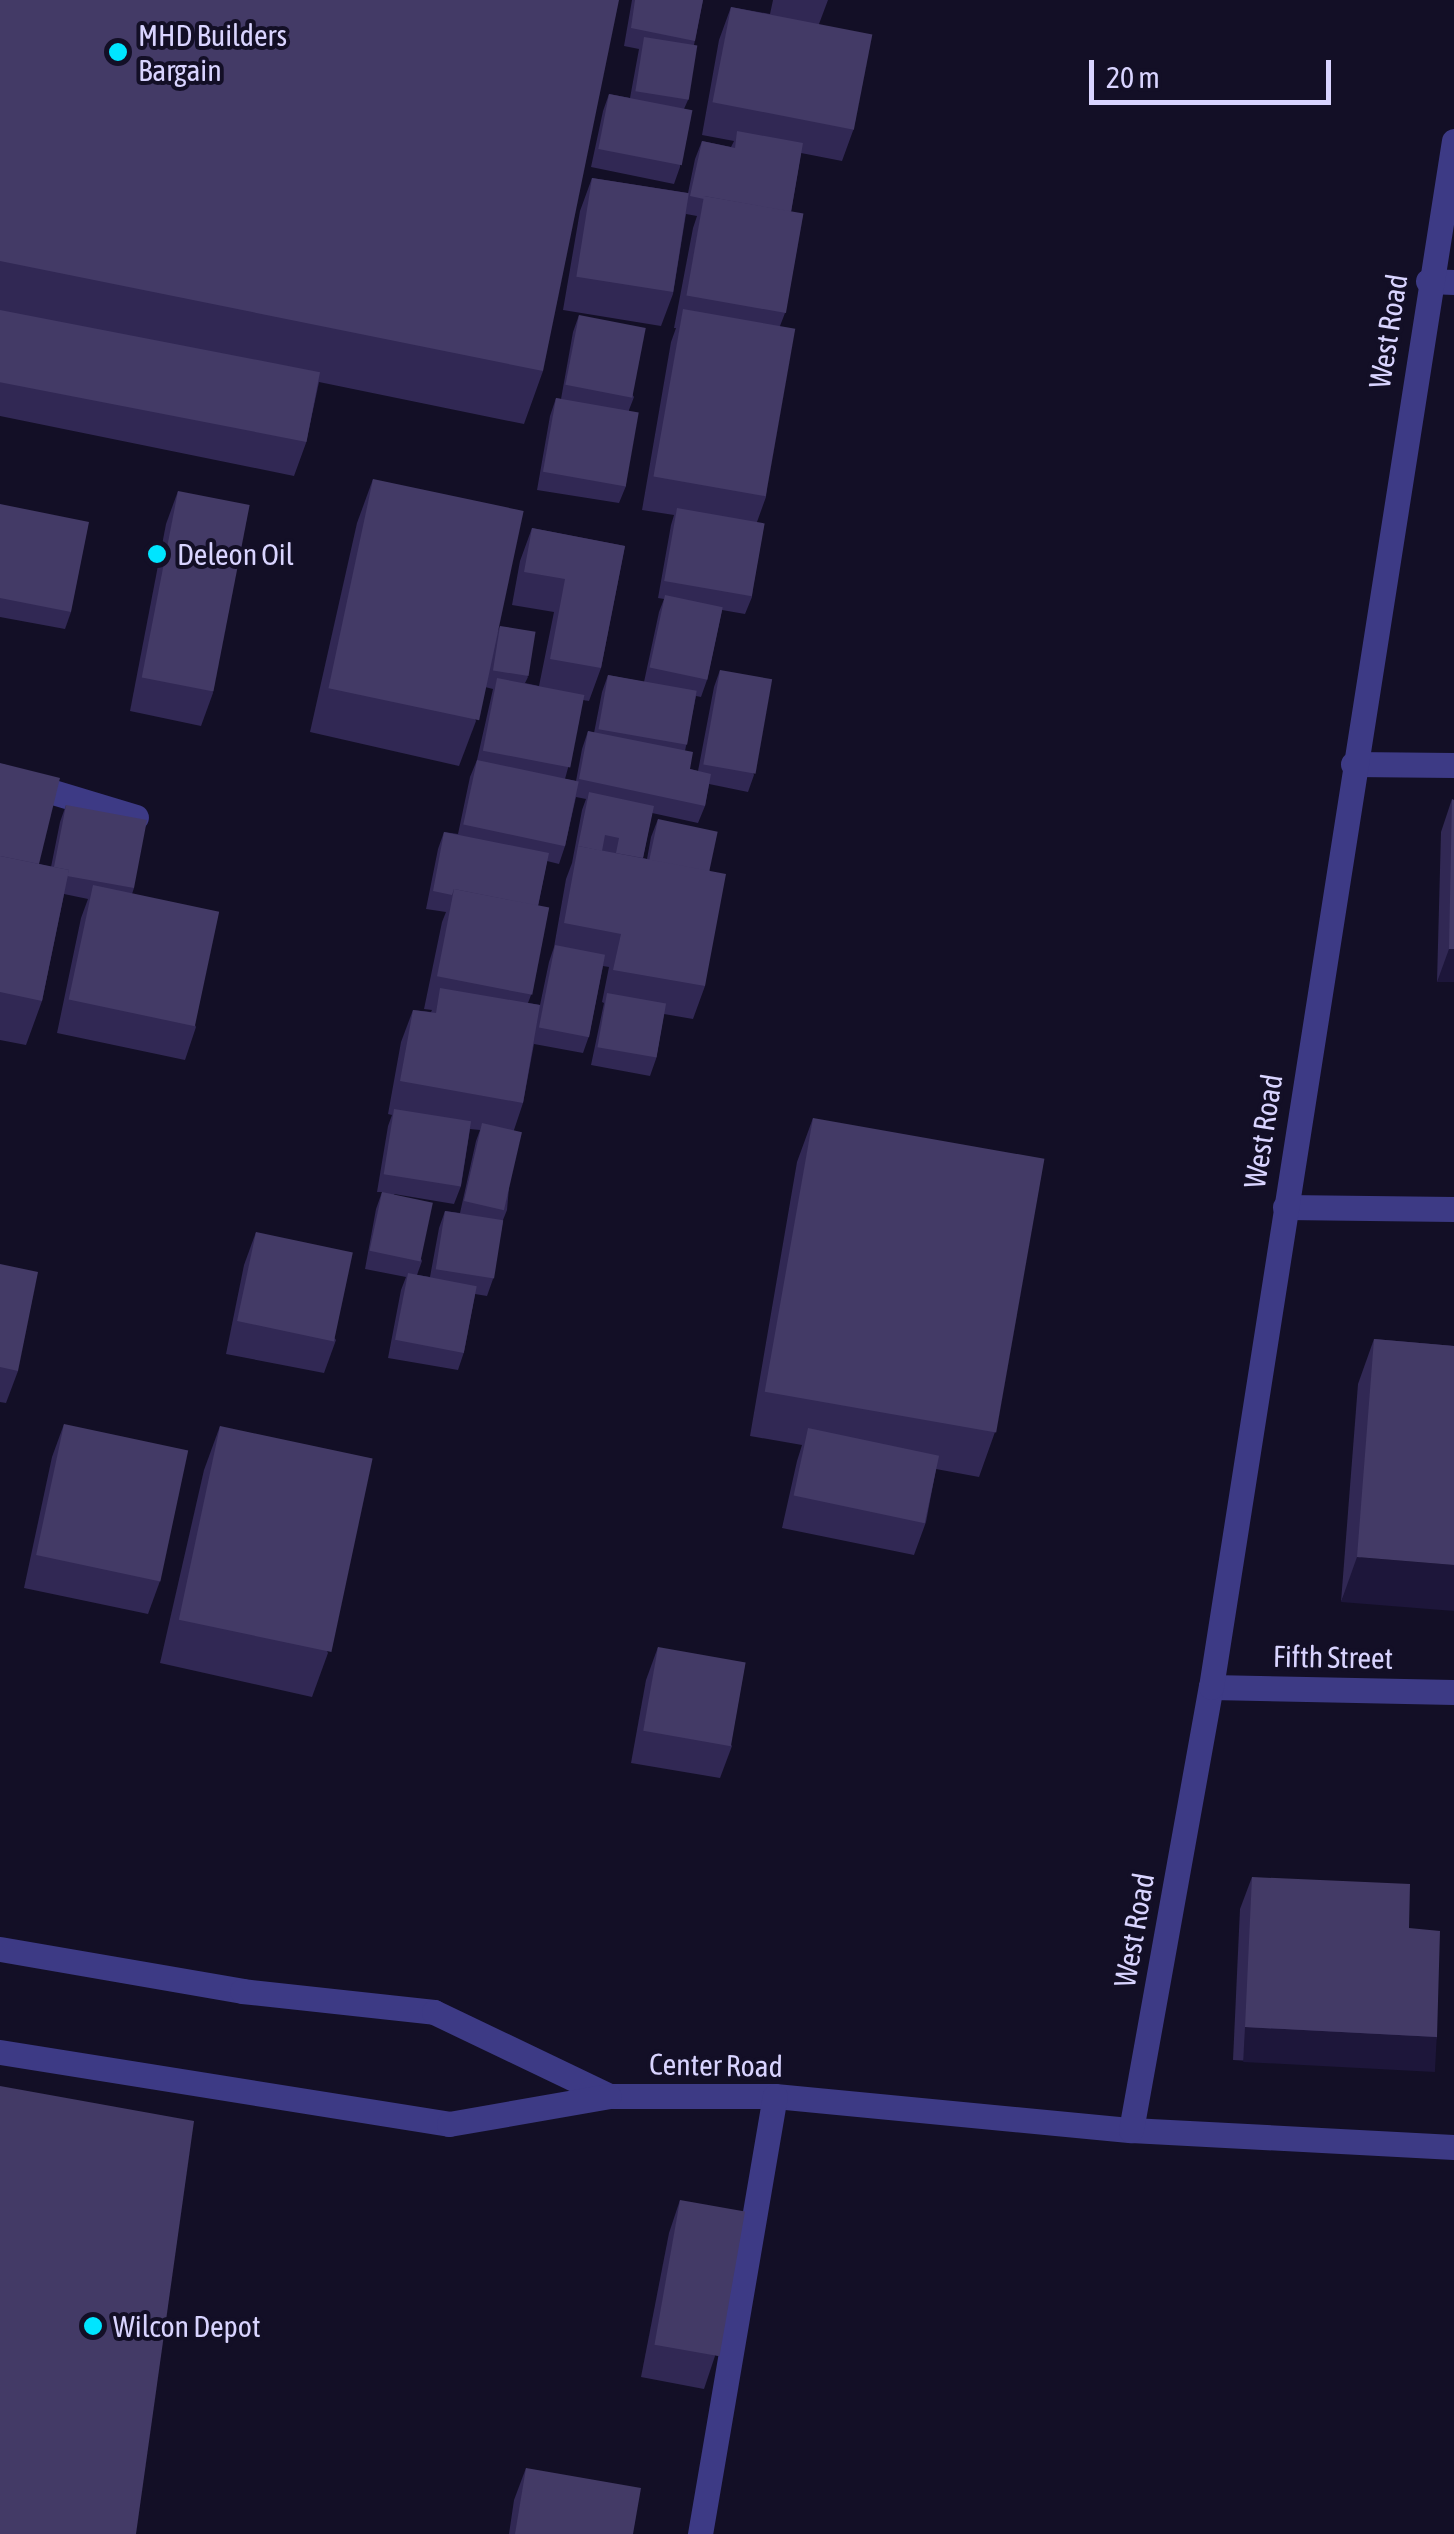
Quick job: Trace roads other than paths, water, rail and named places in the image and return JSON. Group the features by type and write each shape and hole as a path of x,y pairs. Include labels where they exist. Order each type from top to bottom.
{"street":[{"name":"West Road","path":"1131,2130 1211,1687 1354,764 1441,282 1454,141"},
{"path":"1354,764 1454,765"},
{"path":"0,776 136,816"},
{"path":"1285,1207 1454,1209"},
{"name":"Fifth Street","path":"1211,1687 1454,1692"},
{"name":"Center Road","path":"0,1948 242,1991 434,2012 610,2096 775,2096 1131,2130 1454,2147"},
{"path":"0,2052 448,2124 610,2096"},
{"path":"700,2534 775,2096"}],"place":[{"name":"MHD Builders Bargain","path":"118,52"},
{"name":"Deleon Oil","path":"157,554"},
{"name":"Wilcon Depot","path":"93,2326"}]}
